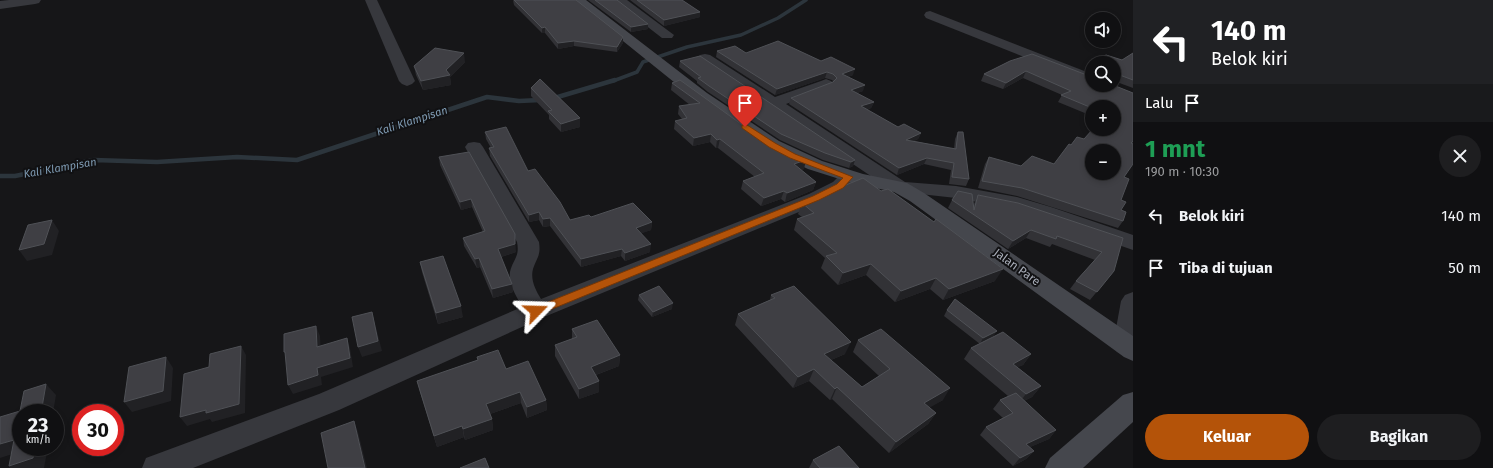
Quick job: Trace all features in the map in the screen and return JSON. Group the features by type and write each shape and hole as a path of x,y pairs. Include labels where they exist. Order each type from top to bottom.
{"street":[{"path":"0,5 35,0"},
{"path":"371,0 407,81"},
{"name":"Jalan Pare","path":"578,0 662,66 772,145 815,165 849,177 900,187 973,235 1130,347"},
{"path":"619,0 667,35"},
{"path":"930,15 1085,75"},
{"path":"705,58 900,187 956,192 1017,203 1044,211 1133,243"},
{"path":"774,103 826,84"},
{"path":"474,147 528,242 530,256 522,270 521,277 536,311"},
{"path":"157,468 329,402 536,311 816,198 840,186 849,177"},
{"path":"1130,347 1133,300"},
{"path":"1061,468 1133,404"}],"building":[{"path":"514,0 576,0 623,37 617,47 574,41 558,43 545,27 542,28"},
{"path":"595,0 617,0 648,24 631,27"},
{"path":"637,0 682,0 700,12 664,20"},
{"path":"778,41 821,61 831,57 855,69 842,74 865,85 851,90 874,102 861,106 898,127 904,124 921,133 906,140 956,149 958,132 963,132 969,179 952,177 954,163 927,158 899,168 791,98 833,82 837,78 833,74 827,72 777,89 717,51 735,46 746,53"},
{"path":"435,48 464,53 446,70 450,75 421,81 414,66"},
{"path":"1133,53 1133,80 1121,76 1122,60"},
{"path":"1032,54 1085,74 1085,92 1121,92 1121,88 1133,93 1133,141 1131,143 1133,144 1133,164 1124,177 1129,179 1121,200 1126,202 1121,210 1126,212 1123,221 1022,188 982,181 989,157 1021,166 1032,156 1054,164 1069,144 1071,145 1077,137 1084,139 1087,136 1121,136 1121,100 1085,100 1085,105 1061,95 1071,91 1026,71 1006,83 984,74 1010,61"},
{"path":"700,56 855,160 851,162 825,153 781,134 709,86 698,78 701,77 680,61"},
{"path":"540,79 580,118 561,124 548,111 552,110 531,88"},
{"path":"680,80 766,142 806,160 794,164 816,182 787,193 784,191 764,198 743,181 764,173 720,139 717,140 711,134 694,138 675,121 687,118 679,106 700,103 672,83"},
{"path":"506,127 528,171 535,169 560,202 570,220 589,215 591,217 633,203 652,222 636,228 651,244 625,253 622,249 581,259 550,218 543,219 539,212 529,215 489,148 494,147 485,132"},
{"path":"469,152 515,234 515,244 498,249 512,284 492,289 479,258 475,259 463,238 485,231 471,199 460,202 439,157"},
{"path":"863,178 881,191 888,189 934,222 936,219 1003,269 949,289 936,278 901,291 871,264 843,273 826,256 837,253 797,219 814,213 802,203"},
{"path":"958,191 972,194 974,210 978,195 1018,203 1123,238 1114,271 1097,292 1076,281 1102,252 1057,236 1056,239 1031,230 1013,241 952,200"},
{"path":"52,220 44,244 19,250 28,225"},
{"path":"443,256 461,306 436,313 420,262"},
{"path":"659,286 673,303 653,312 639,295"},
{"path":"794,286 851,342 824,354 862,387 890,369 858,340 881,329 950,388 924,403 936,413 896,442 837,387 835,389 814,369 798,377 738,314 775,298 771,295"},
{"path":"955,299 997,331 983,338 947,310"},
{"path":"372,312 378,341 358,347 352,317"},
{"path":"597,320 620,355 591,367 599,381 579,389 555,345 577,337 572,329"},
{"path":"316,326 317,347 347,338 350,358 317,368 318,375 288,385 284,352 284,334"},
{"path":"1003,332 1031,354 1013,364 1041,386 1026,394 971,348"},
{"path":"241,346 239,404 206,413 206,410 180,417 184,374 209,367 210,354"},
{"path":"498,350 506,369 528,361 546,400 527,407 520,392 486,404 492,419 463,429 462,426 434,436 417,381 478,360 477,357"},
{"path":"166,357 163,391 124,402 129,367"},
{"path":"46,384 43,404 21,404 24,391"},
{"path":"1016,393 1056,430 1026,444 1034,451 1020,458 986,427 1013,413 1000,400"},
{"path":"12,413 12,441 0,444 0,417"},
{"path":"354,421 365,468 328,468 321,433"},
{"path":"839,446 859,468 820,468 813,460"},
{"path":"12,450 12,456 33,456 33,458 9,466"},
{"path":"485,458 489,468 460,468"}],"waterway":[{"name":"Kali Klampisan","path":"613,81 637,72 643,62 687,47 741,35 778,18 806,0"},
{"name":"Kali Klampisan","path":"551,99 615,80"},
{"name":"Kali Klampisan","path":"0,176 15,176 94,160 157,162 237,157 297,160 487,97 519,101 540,100"}],"route":[{"path":"536,311 816,198 840,186 849,177 793,156 772,145 745,127"}]}
